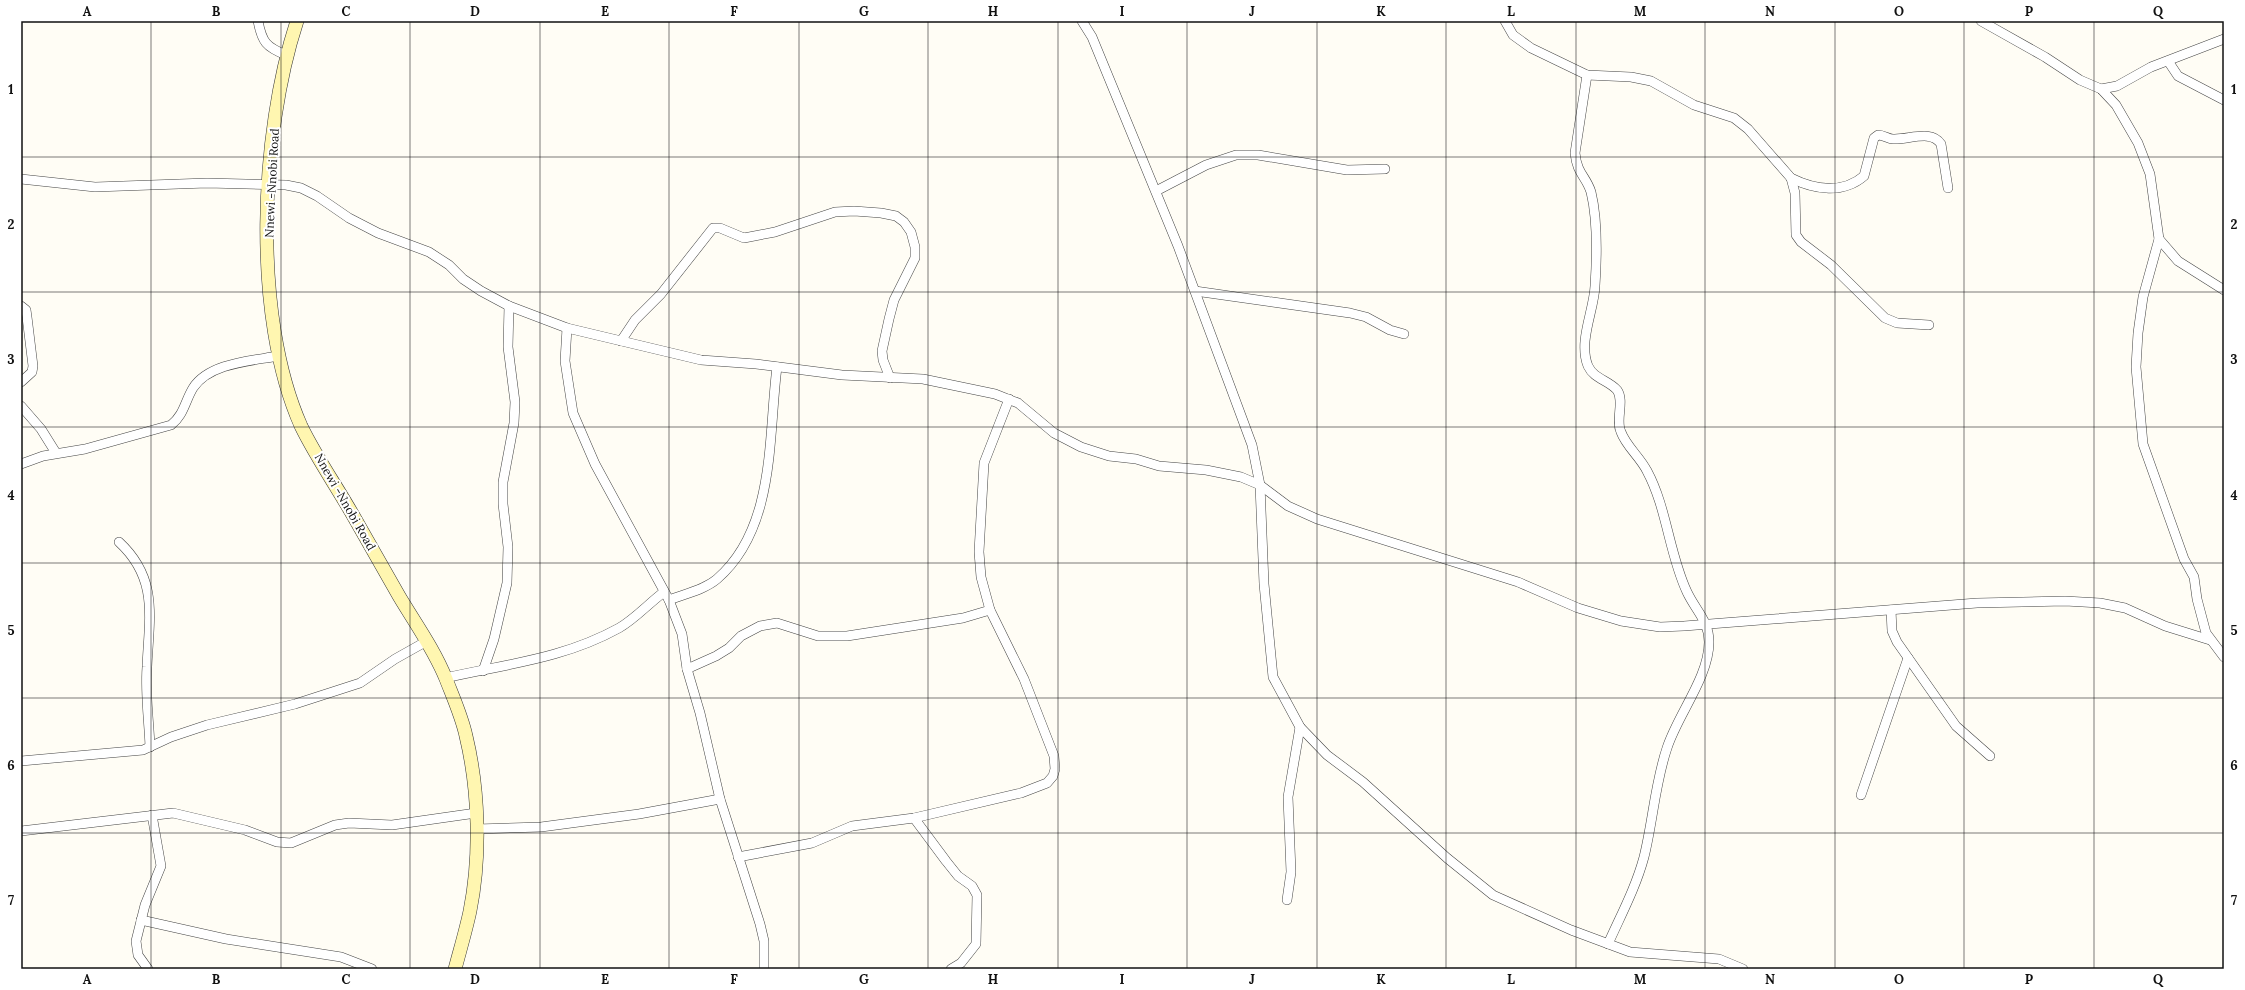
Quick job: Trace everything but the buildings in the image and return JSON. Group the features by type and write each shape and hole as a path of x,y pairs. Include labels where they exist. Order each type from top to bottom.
{"main road":[{"name":"Nnewi -Nnobi Road","path":"297,21 286,55 276,112 269,184 268,273 278,356 283,378 302,427 427,640 445,678 466,734 476,792 476,829 470,910 455,969"}],"street":[{"path":"258,21 261,36 270,48 286,55"},
{"path":"1082,21 1092,37 1156,191 1252,445 1260,485 1264,584 1273,677 1300,727 1327,754 1363,782 1447,858 1493,895 1571,930 1637,953 1719,959 1743,969"},
{"path":"1505,21 1513,35 1531,48 1587,75 1631,77 1651,81 1661,85 1694,105 1734,118 1748,129 1791,178 1801,183 1828,189 1846,186 1864,176 1874,138 1878,135 1891,139 1931,136 1938,139 1942,148 1948,188"},
{"path":"1980,21 2045,56 2080,80 2101,89 2116,104 2138,143 2145,161 2152,181 2159,239 2143,297 2138,333 2136,367 2142,444 2184,559 2194,577 2203,624 2210,640 2224,658"},
{"path":"2101,89 2117,86 2151,67 2224,39"},
{"path":"2168,60 2178,76 2224,100"},
{"path":"1587,75 1575,153 1576,166 1590,189 1595,225 1595,288 1585,344 1585,356 1594,375 1617,391 1620,398 1618,420 1620,432 1647,471 1685,587 1707,624 1708,658 1670,738 1657,790 1643,860 1634,888 1608,944"},
{"path":"1156,191 1206,165 1236,155 1258,154 1347,170 1385,169"},
{"path":"1791,178 1796,193 1796,235 1801,242 1831,265 1885,318 1897,323 1929,325"},
{"path":"21,179 95,187 176,183 269,184 291,186 317,196 349,218 378,233 429,252 449,265 463,279 480,291 509,306 567,328 701,360 777,367 817,373 923,379 954,384 1009,399 1027,408 1054,433 1081,447 1109,456 1136,459 1159,466 1227,473 1260,485 1288,506 1317,519 1518,582 1578,608 1621,621 1660,627 2022,601 2100,603 2125,608 2165,626 2210,640"},
{"path":"621,340 635,320 661,294 713,228 720,228 744,238 775,232 835,212 881,213 896,216 904,222 911,232 915,247 915,258 912,267 894,300 882,351 890,378"},
{"path":"2159,239 2178,261 2224,290"},
{"path":"1195,291 1366,316 1390,330 1404,334"},
{"path":"21,306 26,310 33,366 32,372 21,382"},
{"path":"483,671 494,639 507,583 508,547 503,504 503,482 514,423 514,402 508,347 509,306"},
{"path":"567,328 565,361 573,413 595,464 669,600 682,634 687,669 700,713 720,799 760,924 764,941 764,969"},
{"path":"21,464 56,453 85,449 171,425 181,415 193,388 204,376 218,369 278,356"},
{"path":"669,600 716,580 743,547 752,532 770,455 772,409 777,367"},
{"path":"738,857 812,843 852,826 914,818 1021,793 1047,784 1053,776 1055,769 1054,756 1024,679 990,610 981,577 979,558 981,486 984,463 1009,399"},
{"path":"21,406 41,429 56,453"},
{"path":"119,542 131,553 140,566 148,597 150,631 147,677 150,747"},
{"path":"445,678 483,671 565,652 619,628 664,592"},
{"path":"687,669 716,656 729,648 742,636 760,626 776,623 818,636 847,636 955,620 990,610"},
{"path":"1891,610 1892,632 1897,642 1956,726 1990,756"},
{"path":"21,761 144,750 171,737 207,725 295,704 360,683 395,659 427,640"},
{"path":"1861,795 1908,658"},
{"path":"1287,900 1291,872 1288,796 1300,727"},
{"path":"476,829 541,827 639,814 720,799"},
{"path":"21,831 173,813 245,830 277,842 291,843 335,825 349,823 392,825 476,813"},
{"path":"148,969 138,955 136,941 141,920 160,866 152,815"},
{"path":"914,818 958,876 972,886 977,895 976,944 961,962 951,969"},
{"path":"141,920 210,936 341,957 372,969"}]}
